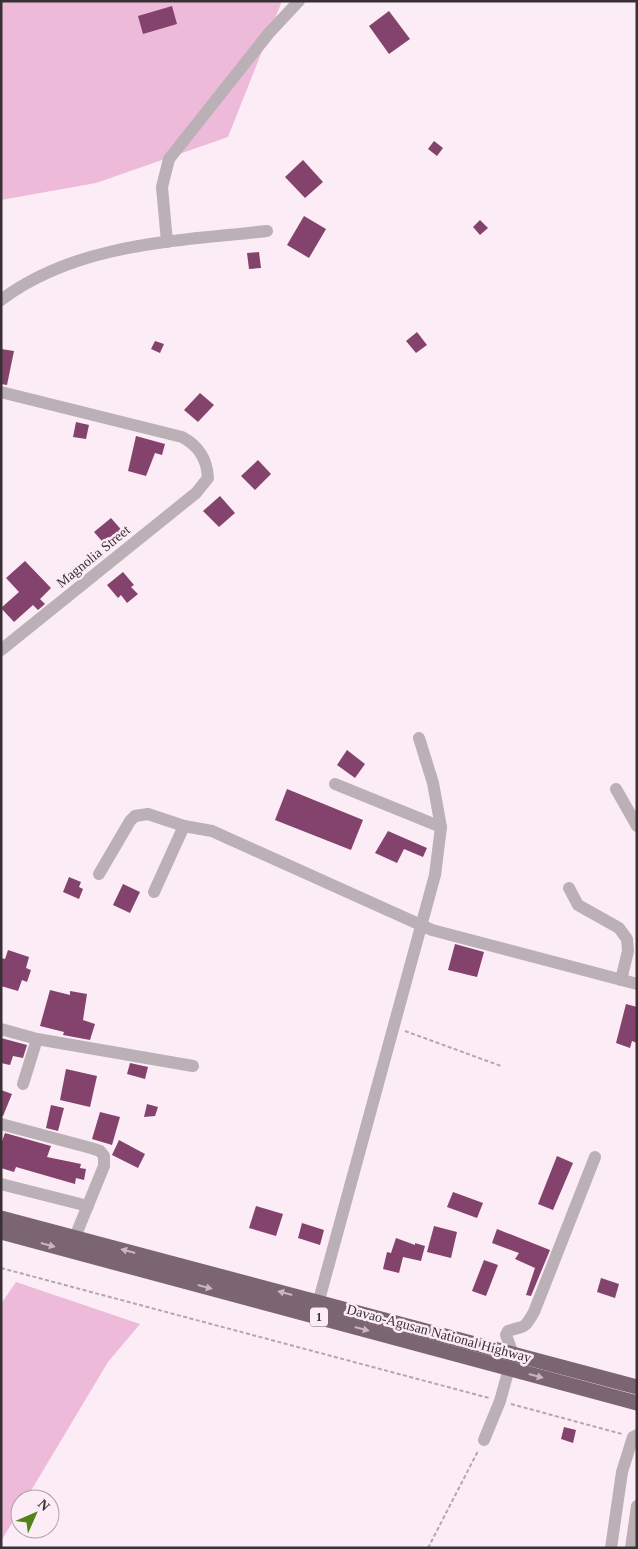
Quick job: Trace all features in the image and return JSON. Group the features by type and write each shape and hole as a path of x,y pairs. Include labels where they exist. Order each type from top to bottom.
{"highway":[{"name":"Davao-Agusan National Highway","path":"1,1218 75,1237 316,1309"},
{"name":"Davao-Agusan National Highway","path":"1,1232 316,1309 511,1361 637,1387"},
{"name":"Davao-Agusan National Highway","path":"511,1361 637,1403"}],"street":[{"path":"167,242 162,187 168,159 258,46 299,1"},
{"path":"1,300 24,284 57,266 94,255 167,242 266,231"},
{"name":"Magnolia Street","path":"1,392 182,437 194,443 208,468 208,478 203,485 2,648"},
{"path":"316,1309 434,875 441,833 433,783 419,738"},
{"path":"335,784 441,833"},
{"path":"616,789 637,826"},
{"path":"100,874 135,816 148,814 184,826 226,836 440,932 637,984"},
{"path":"154,892 184,826"},
{"path":"569,888 578,905 619,928 627,939 628,951 621,980"},
{"path":"1,1029 37,1039 194,1066"},
{"path":"23,1084 37,1039"},
{"path":"1,1124 100,1151 104,1156 104,1166 75,1237"},
{"path":"484,1440 500,1401 511,1361 506,1335 508,1331 519,1330 524,1327 534,1312 595,1157"},
{"path":"1,1184 88,1206"},
{"path":"611,1548 622,1472 635,1436"},
{"path":"631,1548 637,1506"}],"path":[{"path":"393,1027 501,1066"},
{"path":"1,1268 635,1436"},
{"path":"428,1548 484,1440"}],"shaded area":[{"path":"1,1 282,1 228,137 96,183 1,200"},
{"path":"16,1282 140,1324 108,1362 32,1489 10,1489 10,1526 1,1541 1,1304"}],"building":[{"path":"172,6 177,24 143,34 138,16"},
{"path":"389,11 410,39 389,54 369,26"},
{"path":"434,141 443,148 437,156 428,149"},
{"path":"303,160 323,182 305,198 285,177"},
{"path":"304,216 326,229 309,258 287,245"},
{"path":"480,220 488,228 480,235 473,227"},
{"path":"259,252 261,268 249,269 247,253"},
{"path":"417,332 427,345 416,353 406,341"},
{"path":"155,341 164,344 160,353 151,349"},
{"path":"1,349 14,351 7,385 1,384"},
{"path":"200,393 214,405 198,422 184,410"},
{"path":"76,422 89,425 86,439 73,437"},
{"path":"136,436 165,444 162,455 155,453 146,476 128,471"},
{"path":"258,460 271,474 255,490 241,476"},
{"path":"220,496 235,513 219,527 203,511"},
{"path":"111,518 125,534 108,548 94,532"},
{"path":"25,561 51,588 40,599 45,604 38,610 33,605 14,622 1,608 19,592 6,578"},
{"path":"123,572 134,585 131,587 138,594 127,603 121,595 118,598 107,585"},
{"path":"347,750 365,764 355,778 337,765"},
{"path":"287,789 363,820 351,850 275,820"},
{"path":"388,831 427,848 423,857 404,849 397,863 375,853"},
{"path":"69,877 81,882 79,887 83,889 79,899 63,892"},
{"path":"123,884 140,892 130,913 113,905"},
{"path":"455,944 484,952 477,977 448,970"},
{"path":"8,950 29,957 26,968 31,970 27,982 22,980 18,991 1,986 1,958 5,959"},
{"path":"50,990 70,995 70,991 87,994 83,1020 95,1024 90,1040 63,1035 64,1032 40,1026"},
{"path":"626,1004 637,1007 637,1043 632,1041 630,1048 616,1043"},
{"path":"1,1038 27,1045 23,1058 13,1056 10,1065 1,1063"},
{"path":"130,1063 148,1067 145,1079 127,1074"},
{"path":"66,1069 97,1076 90,1107 60,1100"},
{"path":"1,1090 12,1094 3,1116 1,1116"},
{"path":"147,1104 158,1107 155,1116 144,1117"},
{"path":"51,1105 64,1108 58,1131 46,1128"},
{"path":"100,1112 120,1117 112,1145 92,1139"},
{"path":"5,1133 51,1146 47,1157 81,1164 80,1168 86,1169 84,1180 76,1178 75,1184 16,1167 14,1172 1,1168 1,1144"},
{"path":"119,1140 145,1154 138,1168 112,1155"},
{"path":"557,1156 573,1163 553,1210 538,1204"},
{"path":"453,1192 483,1203 477,1218 447,1207"},
{"path":"256,1206 283,1214 276,1236 249,1228"},
{"path":"302,1223 324,1230 320,1245 298,1238"},
{"path":"434,1226 457,1232 451,1258 427,1252"},
{"path":"497,1229 550,1250 531,1296 526,1295 535,1268 515,1259 519,1253 492,1243"},
{"path":"396,1238 415,1245 415,1243 425,1246 421,1261 403,1257 399,1273 383,1269 387,1252 391,1253"},
{"path":"484,1260 498,1265 486,1296 472,1291"},
{"path":"601,1278 619,1284 615,1298 597,1292"},
{"path":"564,1427 576,1430 573,1443 561,1439"}]}
